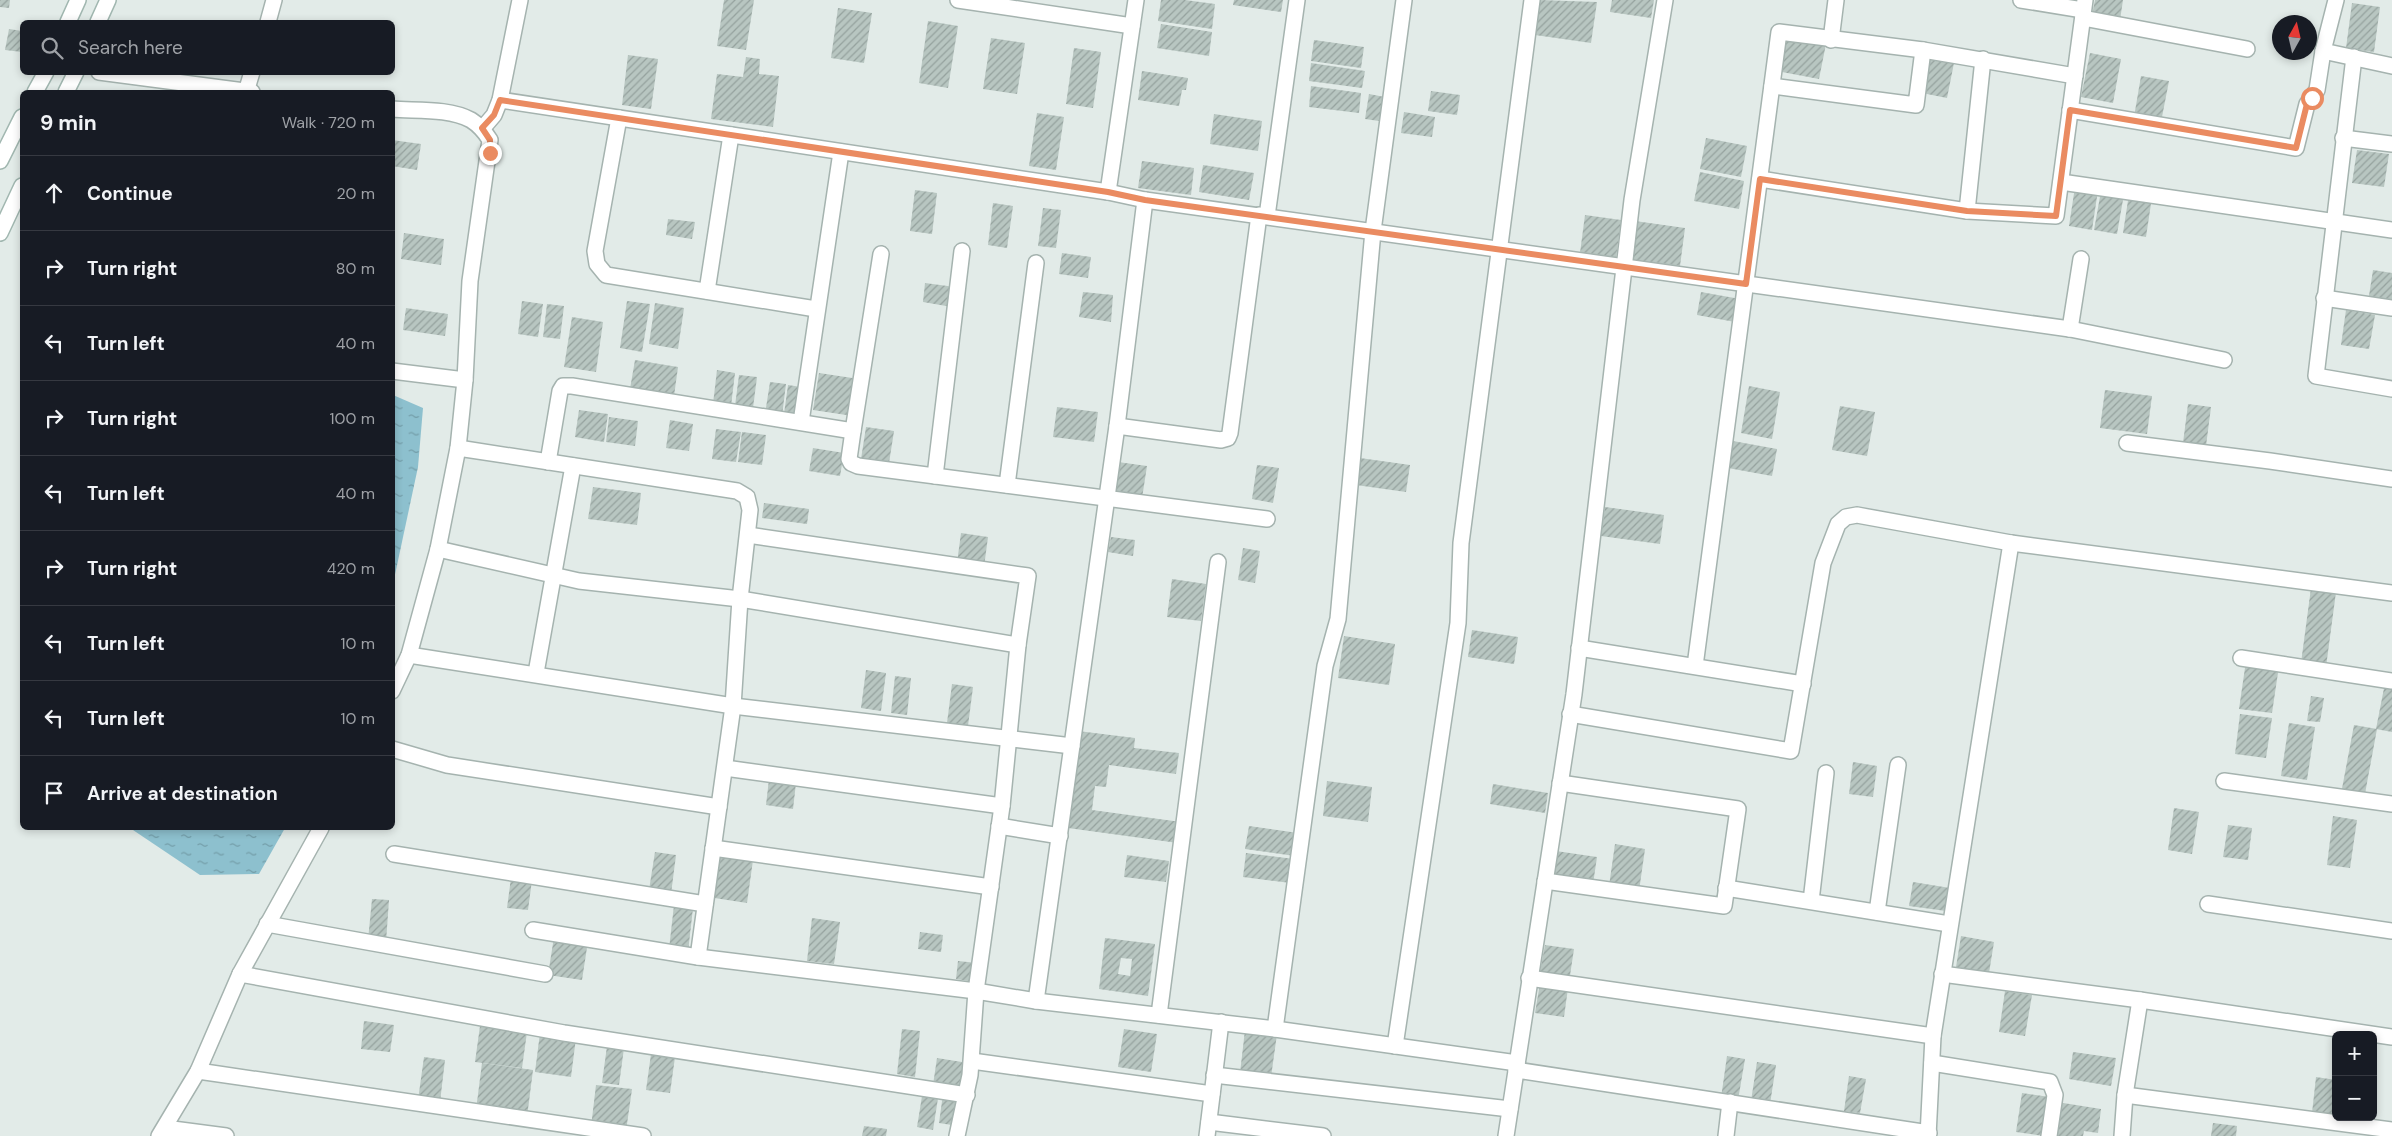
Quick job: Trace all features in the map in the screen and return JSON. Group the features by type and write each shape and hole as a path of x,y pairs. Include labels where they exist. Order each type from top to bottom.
{"street":[{"path":"69,20 78,0"},
{"path":"99,20 108,0"},
{"path":"269,20 274,0"},
{"path":"482,128 494,115 500,100 520,0"},
{"path":"958,0 1132,26"},
{"path":"1108,192 1136,0"},
{"path":"1117,426 1221,440 1228,438 1297,0"},
{"path":"1276,1029 1325,666 1338,619 1372,231 1404,0"},
{"path":"1395,1046 1458,623 1461,543 1532,0"},
{"path":"1506,1136 1579,648 1632,200 1665,0"},
{"path":"1831,40 1836,0"},
{"path":"2021,0 2084,9 2248,49"},
{"path":"2070,110 2296,148 2307,104 2317,90 2323,51 2336,0"},
{"path":"1760,179 1967,211 2056,216 2084,9"},
{"path":"1695,666 1779,32 1923,50 2075,76"},
{"path":"1772,86 1916,105 1923,50"},
{"path":"2323,51 2354,56 2392,66"},
{"path":"2354,56 2316,376 2392,389"},
{"path":"1967,211 1983,59"},
{"path":"36,90 44,75"},
{"path":"67,90 74,75"},
{"path":"122,75 234,90"},
{"path":"249,90 252,75"},
{"path":"500,100 1108,192 1145,200 2070,329 2224,360"},
{"path":"395,109 448,113 470,120 482,128 490,140 490,153 470,281 465,380 458,448 438,549 409,655 395,685"},
{"path":"619,118 595,251 597,264 606,275 816,309"},
{"path":"0,161 20,121"},
{"path":"707,291 731,135"},
{"path":"2343,138 2392,144"},
{"path":"801,422 816,309 841,152"},
{"path":"2061,182 2392,230"},
{"path":"0,233 20,190"},
{"path":"1036,1002 1105,498 1117,426 1145,200"},
{"path":"934,476 962,251"},
{"path":"881,254 853,431 849,459 851,463 858,466 1267,519"},
{"path":"2070,329 2081,260"},
{"path":"1007,485 1036,263"},
{"path":"2324,298 2392,308"},
{"path":"395,371 465,380"},
{"path":"548,462 560,390 563,386 853,431"},
{"path":"2126,443 2270,461 2392,480"},
{"path":"458,448 737,490 747,497 750,510 740,598 733,706 698,957"},
{"path":"536,673 573,466"},
{"path":"1570,714 1791,751 1823,563 1838,524 1846,517 1857,515 1882,518 2011,543 2392,593"},
{"path":"748,535 1028,576 1018,645 1002,806 976,991 972,1061 967,1095 956,1136"},
{"path":"532,930 698,957 976,991 1036,1002 1221,1022 1395,1046 1928,1134 1933,1036 1949,924 2011,543"},
{"path":"438,549 579,581 740,598 1018,645"},
{"path":"1159,1015 1218,562"},
{"path":"1579,648 1803,684"},
{"path":"409,655 536,673 733,706 1010,737 1072,746"},
{"path":"2242,658 2392,681"},
{"path":"395,750 447,765 719,807"},
{"path":"1877,912 1898,765"},
{"path":"725,768 1002,806"},
{"path":"1810,902 1826,773"},
{"path":"2224,781 2392,804"},
{"path":"1545,881 1724,906 1738,809 1560,784"},
{"path":"999,826 1060,836"},
{"path":"226,1136 162,1132 198,1071 240,974 320,830"},
{"path":"713,848 991,886"},
{"path":"394,854 705,904"},
{"path":"1726,888 1949,924"},
{"path":"2208,904 2392,931"},
{"path":"267,924 545,974"},
{"path":"240,974 564,1033 967,1095"},
{"path":"1942,974 2140,1000 2392,1037"},
{"path":"1529,978 1933,1036"},
{"path":"2122,1136 2125,1096 2140,1000"},
{"path":"1221,1022 1208,1129 1323,1136"},
{"path":"972,1061 1212,1094"},
{"path":"1932,1063 2050,1082 2055,1095 2049,1136"},
{"path":"198,1071 643,1136"},
{"path":"1214,1075 1510,1109"},
{"path":"2125,1096 2392,1130"},
{"path":"1726,1136 1730,1102"}],"water":[{"path":"395,396 423,408 418,467 395,575"},
{"path":"133,830 284,830 259,874 200,875"}],"building":[{"path":"0,0 10,0 9,8 0,7"},
{"path":"724,0 754,0 746,50 717,46"},
{"path":"1161,0 1185,0 1215,4 1212,29 1158,21"},
{"path":"1234,0 1283,0 1281,12 1233,5"},
{"path":"1540,0 1597,2 1591,43 1535,35"},
{"path":"1612,0 1654,0 1651,18 1610,12"},
{"path":"2095,0 2123,0 2120,20 2092,15"},
{"path":"2352,3 2380,7 2374,52 2346,48"},
{"path":"838,8 872,13 864,63 831,58"},
{"path":"928,21 958,26 948,88 919,83"},
{"path":"1161,24 1212,32 1209,56 1157,48"},
{"path":"9,29 20,31 20,52 5,50"},
{"path":"1783,37 1826,44 1819,79 1777,71"},
{"path":"991,38 1025,43 1017,94 983,89"},
{"path":"1314,40 1364,47 1361,68 1311,61"},
{"path":"1074,48 1101,52 1093,108 1066,104"},
{"path":"1929,53 1955,58 1947,98 1922,93"},
{"path":"2090,53 2121,59 2113,103 2081,97"},
{"path":"628,55 658,59 651,109 622,105"},
{"path":"746,57 760,59 759,74 779,76 773,127 711,119 717,74 743,77"},
{"path":"1311,63 1365,71 1362,88 1309,81"},
{"path":"1142,71 1188,78 1186,90 1182,90 1179,106 1138,100"},
{"path":"2141,76 2169,81 2161,122 2134,117"},
{"path":"1311,86 1361,93 1359,113 1309,107"},
{"path":"1431,91 1460,95 1457,115 1428,111"},
{"path":"1369,94 1390,98 1386,122 1365,119"},
{"path":"1404,112 1435,117 1432,137 1401,133"},
{"path":"1037,113 1064,117 1056,170 1029,166"},
{"path":"1214,114 1262,121 1258,151 1210,144"},
{"path":"1706,138 1747,146 1741,177 1700,169"},
{"path":"395,140 421,144 417,170 395,166"},
{"path":"2357,150 2389,154 2384,187 2352,183"},
{"path":"1142,161 1194,168 1191,195 1138,188"},
{"path":"1203,165 1254,173 1249,200 1199,192"},
{"path":"1700,172 1744,181 1739,209 1694,201"},
{"path":"2075,187 2098,190 2092,230 2069,226"},
{"path":"915,190 937,193 932,234 910,231"},
{"path":"2101,191 2124,194 2117,234 2094,230"},
{"path":"2129,194 2152,197 2146,237 2123,233"},
{"path":"993,203 1013,206 1007,248 988,245"},
{"path":"1043,208 1061,210 1056,248 1038,246"},
{"path":"1585,215 1621,220 1616,258 1580,253"},
{"path":"668,219 695,222 692,239 666,235"},
{"path":"1635,221 1685,228 1680,266 1630,259"},
{"path":"404,233 444,239 441,265 401,259"},
{"path":"1062,253 1091,257 1088,278 1059,274"},
{"path":"2373,270 2392,273 2392,305 2368,302"},
{"path":"925,283 955,287 952,307 923,302"},
{"path":"1083,292 1113,295 1111,322 1079,317"},
{"path":"1701,292 1740,299 1735,322 1697,315"},
{"path":"522,301 543,304 538,337 518,334"},
{"path":"627,301 650,304 642,352 620,348"},
{"path":"655,303 684,308 678,349 649,344"},
{"path":"547,304 564,306 560,339 543,337"},
{"path":"406,308 448,314 445,336 403,330"},
{"path":"2346,310 2375,315 2369,349 2341,345"},
{"path":"572,317 603,322 596,372 564,367"},
{"path":"635,360 678,367 674,396 630,389"},
{"path":"717,370 735,373 731,406 713,404"},
{"path":"819,373 859,379 853,416 813,410"},
{"path":"739,375 757,377 753,408 735,406"},
{"path":"770,382 786,384 782,416 765,414"},
{"path":"788,385 801,387 797,415 784,414"},
{"path":"1749,386 1780,392 1772,439 1741,433"},
{"path":"2105,390 2152,396 2147,434 2100,428"},
{"path":"2188,404 2211,407 2206,446 2183,443"},
{"path":"1840,406 1875,412 1867,456 1832,450"},
{"path":"1057,407 1098,412 1094,442 1053,437"},
{"path":"579,410 608,414 604,442 575,437"},
{"path":"609,417 638,421 635,446 606,442"},
{"path":"670,420 693,424 689,451 666,448"},
{"path":"866,427 894,431 889,463 861,459"},
{"path":"716,429 741,432 736,462 712,459"},
{"path":"742,432 766,435 762,465 738,462"},
{"path":"1733,441 1777,449 1772,476 1728,468"},
{"path":"813,448 844,453 840,476 809,471"},
{"path":"1360,458 1410,465 1406,492 1356,485"},
{"path":"1118,462 1147,466 1142,498 1113,494"},
{"path":"1257,465 1279,468 1273,503 1252,499"},
{"path":"593,487 641,493 637,525 588,519"},
{"path":"764,503 809,509 807,524 762,518"},
{"path":"1605,507 1664,515 1660,544 1601,536"},
{"path":"961,533 988,537 984,567 957,563"},
{"path":"1111,537 1135,540 1133,556 1108,552"},
{"path":"1243,548 1260,551 1255,583 1238,580"},
{"path":"1172,579 1206,584 1201,621 1167,617"},
{"path":"2311,588 2336,592 2326,667 2301,663"},
{"path":"1472,630 1518,637 1514,664 1468,657"},
{"path":"1344,636 1395,644 1389,685 1338,678"},
{"path":"2246,661 2279,666 2272,713 2239,709"},
{"path":"866,670 886,673 881,711 861,708"},
{"path":"895,676 911,678 907,715 891,713"},
{"path":"2385,683 2392,685 2392,732 2376,729"},
{"path":"952,684 973,687 968,726 947,723"},
{"path":"2311,696 2324,698 2320,722 2307,721"},
{"path":"2240,714 2272,718 2266,758 2235,754"},
{"path":"2289,723 2315,727 2307,780 2281,776"},
{"path":"2354,725 2377,729 2364,799 2341,794"},
{"path":"1078,731 1135,738 1134,748 1179,753 1176,774 1109,765 1106,787 1095,786 1092,810 1181,822 1178,843 1068,828 1077,761"},
{"path":"1853,762 1877,766 1873,797 1849,794"},
{"path":"769,779 796,783 793,809 766,805"},
{"path":"1327,781 1372,787 1368,822 1323,816"},
{"path":"1493,784 1548,793 1545,813 1490,804"},
{"path":"2174,808 2199,812 2192,854 2168,850"},
{"path":"2333,816 2357,820 2350,868 2327,865"},
{"path":"2228,825 2252,828 2248,860 2223,857"},
{"path":"1249,826 1298,833 1295,856 1245,849"},
{"path":"1615,844 1645,849 1639,891 1609,886"},
{"path":"1556,851 1597,857 1593,884 1552,878"},
{"path":"655,852 676,855 671,894 649,890"},
{"path":"1246,853 1294,859 1291,883 1243,877"},
{"path":"715,855 753,860 747,903 708,897"},
{"path":"1127,855 1169,861 1166,882 1124,877"},
{"path":"511,878 532,880 528,910 507,908"},
{"path":"1913,882 1950,888 1946,911 1909,906"},
{"path":"372,899 389,900 386,942 368,940"},
{"path":"674,905 693,908 688,952 669,949"},
{"path":"812,918 840,922 834,964 807,961"},
{"path":"920,932 943,935 941,952 918,949"},
{"path":"1961,936 1994,942 1989,973 1956,967"},
{"path":"554,937 588,941 582,980 548,975"},
{"path":"1105,938 1155,944 1148,996 1099,989","holes":["1121,958 1132,959 1130,976 1118,974"]},
{"path":"1545,945 1574,949 1569,982 1539,977"},
{"path":"958,961 977,963 975,982 956,979"},
{"path":"1540,983 1568,988 1564,1017 1535,1013"},
{"path":"2005,991 2032,995 2025,1036 1999,1032"},
{"path":"364,1021 394,1025 390,1052 361,1049"},
{"path":"480,1026 527,1032 522,1068 475,1062"},
{"path":"902,1029 920,1031 915,1077 897,1074"},
{"path":"1124,1029 1157,1034 1151,1072 1118,1067"},
{"path":"1245,1030 1277,1034 1271,1077 1240,1073"},
{"path":"540,1033 576,1038 571,1077 535,1072"},
{"path":"607,1046 624,1048 619,1085 602,1083"},
{"path":"2073,1052 2116,1058 2111,1086 2069,1079"},
{"path":"651,1054 675,1057 670,1093 646,1090"},
{"path":"1727,1056 1745,1059 1738,1100 1721,1098"},
{"path":"424,1057 445,1060 440,1102 418,1100"},
{"path":"937,1058 968,1063 964,1090 933,1085"},
{"path":"1757,1062 1776,1065 1770,1104 1751,1101"},
{"path":"482,1063 533,1070 527,1117 476,1110"},
{"path":"1849,1076 1866,1079 1860,1113 1844,1111"},
{"path":"2316,1077 2332,1079 2332,1116 2312,1113"},
{"path":"596,1085 632,1089 626,1131 591,1127"},
{"path":"923,1090 939,1092 933,1130 917,1127"},
{"path":"2022,1093 2050,1097 2044,1136 2016,1132"},
{"path":"943,1094 963,1097 958,1126 939,1123"},
{"path":"2057,1102 2101,1109 2098,1133 2084,1131 2083,1136 2052,1136"},
{"path":"2213,1123 2237,1126 2236,1136 2211,1136"},
{"path":"864,1126 887,1129 886,1136 862,1136"}],"route":[{"path":"490,153 490,140 482,128 494,115 500,100 1108,192 1145,200 1746,284 1760,179 1967,211 2056,216 2070,110 2296,148 2307,104 2312,98"}]}
